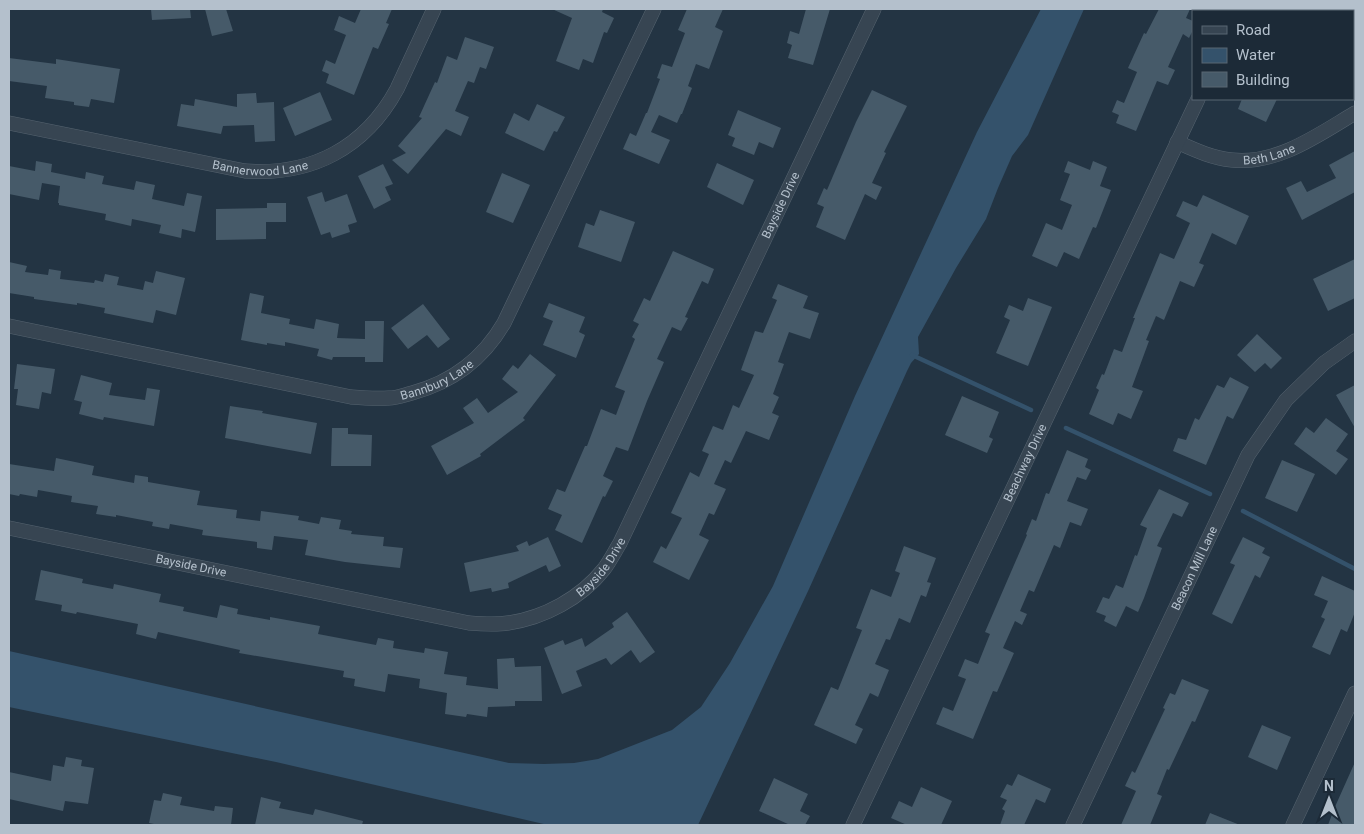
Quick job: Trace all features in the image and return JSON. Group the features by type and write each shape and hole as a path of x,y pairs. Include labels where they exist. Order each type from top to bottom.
{"street":[{"name":"Bannerwood Lane","path":"9,123 245,171 283,171 306,166 327,157 349,144 378,119 397,89 434,9"},
{"name":"Bannbury Lane","path":"9,326 351,397 391,398 419,391 446,380 482,353 504,322 654,9"},
{"name":"Bayside Drive","path":"9,528 469,623 506,624 556,608 590,584 604,568 620,542 874,9"},
{"name":"Beachway Drive","path":"853,825 1198,100"},
{"name":"Beth Lane","path":"1177,142 1208,155 1225,159 1242,161 1263,158 1275,156 1297,146 1355,113"},
{"name":"Beacon Mill Lane","path":"1073,825 1248,455 1286,400 1324,363 1355,341"},
{"path":"1293,825 1355,693"}],"water":[{"path":"1041,9 1084,9 1028,135 1012,156 986,219 956,268 918,337 919,354 907,371 809,589 698,825 548,825 276,762 9,707 9,651 509,763 574,763 598,759 672,730 701,707 730,663 773,586 855,396 977,132"}],"building":[{"path":"151,9 190,9 191,18 152,20"},
{"path":"205,9 226,9 233,31 212,36"},
{"path":"361,9 392,9 386,23 389,24 378,49 373,47 354,95 326,83 329,74 322,71 326,60 335,64 346,35 334,30 339,16 355,23"},
{"path":"552,9 603,9 602,12 614,18 607,33 604,32 593,63 583,59 579,70 556,61 572,18"},
{"path":"687,9 723,9 715,27 723,31 709,69 696,64 688,86 692,88 677,123 659,115 651,132 670,140 659,164 623,149 630,133 636,136 647,113 660,79 657,78 662,64 672,67 685,33 678,30"},
{"path":"806,9 830,9 813,65 788,58 792,45 787,43 790,31 799,34"},
{"path":"1159,9 1190,9 1186,18 1192,21 1192,32 1189,38 1183,34 1168,67 1175,70 1168,85 1157,81 1136,131 1116,123 1119,115 1112,112 1117,100 1124,103 1137,72 1128,68 1144,33 1146,34"},
{"path":"465,37 494,47 486,69 480,67 474,83 468,81 455,111 469,117 461,136 446,129 408,174 392,160 406,153 398,146 422,118 419,117 435,82 437,83 447,56 457,60"},
{"path":"9,58 56,64 56,59 120,69 114,103 91,99 89,107 74,105 74,102 45,98 47,86 9,81"},
{"path":"872,90 907,106 884,152 886,153 872,183 882,187 876,200 865,194 845,240 816,227 824,207 817,204 824,188 827,190"},
{"path":"320,92 332,120 295,136 283,108"},
{"path":"256,93 257,103 274,102 275,141 255,142 254,125 223,126 221,134 177,126 181,104 194,106 195,99 237,107 237,94"},
{"path":"1242,100 1277,100 1266,122 1238,109"},
{"path":"537,104 565,117 557,132 554,131 544,151 505,133 514,113 529,121"},
{"path":"738,110 781,128 773,148 759,142 754,155 732,146 735,138 728,135"},
{"path":"1355,151 1355,192 1302,220 1286,188 1301,181 1307,192 1336,178 1329,165"},
{"path":"36,161 52,164 51,172 85,179 86,172 104,176 102,184 134,190 136,181 155,185 152,199 184,206 187,193 202,196 195,232 182,229 181,238 159,233 161,225 132,219 131,226 105,220 106,214 59,205 60,186 42,183 39,200 9,194 9,166 35,171"},
{"path":"1068,161 1090,170 1093,161 1107,167 1100,186 1111,190 1096,228 1093,227 1079,259 1064,252 1057,267 1032,256 1046,223 1062,230 1072,205 1060,200 1070,174 1064,172"},
{"path":"717,163 754,180 743,205 707,187"},
{"path":"383,164 393,184 385,187 391,200 374,209 358,176"},
{"path":"502,173 530,185 513,223 486,212"},
{"path":"322,192 325,202 347,194 357,222 348,225 350,232 332,238 330,232 321,235 307,197"},
{"path":"1203,195 1249,216 1236,245 1212,233 1199,263 1204,265 1194,287 1180,281 1164,320 1156,316 1146,340 1149,341 1132,387 1143,391 1131,419 1118,413 1113,425 1089,414 1099,390 1096,388 1102,374 1104,375 1114,349 1122,352 1135,318 1133,318 1160,253 1174,259 1190,223 1176,216 1183,201 1197,207"},
{"path":"267,203 286,203 286,222 266,222 266,239 216,240 216,209 267,208"},
{"path":"600,210 635,222 621,262 578,247 586,223 594,226"},
{"path":"673,251 714,269 708,284 702,281 685,317 688,318 681,331 672,327 657,359 664,362 628,451 616,447 603,476 613,481 605,497 603,496 582,543 555,530 562,515 548,509 557,489 565,492 585,446 587,446 601,409 616,415 625,391 615,387 635,339 632,337 639,324 633,321 644,298 650,301"},
{"path":"1355,259 1355,298 1328,311 1313,279"},
{"path":"9,262 27,266 25,272 48,275 49,269 61,271 60,279 94,283 95,280 103,282 105,274 119,277 117,285 143,290 145,281 153,283 156,271 185,278 176,315 156,310 153,323 104,313 105,308 34,299 34,297 9,293"},
{"path":"778,284 808,296 803,308 819,313 810,339 789,332 778,362 784,364 773,394 779,397 772,413 779,416 769,440 746,431 731,463 725,460 714,484 726,489 714,515 709,513 699,535 709,540 689,580 653,562 661,546 666,549 682,518 671,513 690,472 699,477 709,454 702,451 713,426 723,430 733,405 739,408 754,375 741,370 755,331 763,333 777,300 772,298"},
{"path":"250,293 264,296 261,313 290,319 289,324 314,329 316,319 339,324 337,338 365,339 365,321 384,321 383,362 365,362 365,357 333,357 332,360 317,356 319,349 285,342 285,346 241,340"},
{"path":"1028,298 1052,307 1028,366 996,353 1010,320 1004,317 1009,305 1023,311"},
{"path":"549,303 585,317 579,332 585,335 576,358 543,345 553,321 543,317"},
{"path":"423,304 450,339 438,348 427,335 408,349 391,328"},
{"path":"1257,334 1282,358 1271,369 1265,363 1255,372 1237,355"},
{"path":"530,354 556,375 523,418 525,420 480,454 481,456 447,475 431,446 474,423 463,408 477,398 488,413 518,392 502,379 513,365 518,369"},
{"path":"17,364 55,369 51,394 42,392 39,409 16,405 18,389 14,389"},
{"path":"81,375 112,383 109,395 145,400 147,388 160,390 154,426 104,417 103,420 79,414 82,402 74,400"},
{"path":"1230,377 1249,387 1233,419 1227,416 1206,465 1173,451 1178,438 1186,440 1195,418 1199,420 1217,385 1224,388"},
{"path":"1355,385 1355,428 1336,395"},
{"path":"962,396 999,412 989,437 993,439 987,453 945,435"},
{"path":"230,406 317,423 311,454 225,438"},
{"path":"1326,418 1348,434 1336,451 1348,459 1336,475 1294,444 1306,427 1314,433"},
{"path":"332,428 348,428 348,434 372,435 371,466 331,466"},
{"path":"1067,450 1088,459 1085,467 1091,470 1086,480 1077,477 1067,501 1088,509 1081,526 1070,522 1060,548 1054,545 1034,592 1029,590 1020,611 1027,614 1022,625 1015,621 1003,648 1014,653 997,692 993,691 973,739 936,724 943,707 953,711 966,679 958,676 965,659 978,664 990,634 985,632 1027,535 1032,519 1036,521 1046,493 1049,494"},
{"path":"56,458 94,466 92,475 134,483 135,475 148,477 148,482 200,491 197,505 237,510 236,518 260,521 261,511 299,516 298,520 319,524 321,517 341,520 339,529 352,531 351,534 384,537 383,546 403,548 400,568 345,562 305,555 308,540 274,536 272,550 257,548 257,542 202,535 203,530 170,524 169,529 152,526 153,522 116,515 116,517 96,514 98,506 71,502 72,496 38,490 37,497 9,494 9,464 54,471"},
{"path":"1282,460 1315,474 1297,512 1265,498"},
{"path":"1159,489 1189,503 1182,517 1173,513 1157,546 1162,548 1138,612 1126,606 1116,627 1104,621 1106,616 1096,612 1103,597 1109,599 1116,585 1123,588 1147,528 1140,525"},
{"path":"548,537 561,566 549,572 546,565 508,583 509,588 492,592 491,588 470,592 464,563 519,551 516,546 527,541 529,546"},
{"path":"1243,537 1265,548 1262,553 1270,557 1260,578 1255,575 1232,624 1212,614 1235,565 1230,563"},
{"path":"904,546 936,558 927,582 931,583 926,597 921,595 910,623 899,618 890,640 886,639 875,664 889,670 878,697 870,693 855,725 863,729 856,744 814,725 831,687 838,690 862,630 856,628 871,589 891,597 900,573 895,571"},
{"path":"41,570 83,579 82,583 113,589 114,584 161,594 159,602 184,607 183,611 217,618 220,605 238,609 237,614 270,620 270,617 320,626 318,634 376,645 378,638 394,641 393,648 424,653 425,648 448,652 444,674 467,677 466,685 498,689 497,659 514,658 515,667 541,666 542,701 515,701 515,706 488,707 487,717 467,714 466,717 445,714 447,693 419,688 420,679 388,674 385,692 354,686 355,679 343,677 344,671 239,653 240,650 158,632 156,639 136,634 138,624 77,612 76,614 61,611 62,605 35,600"},
{"path":"1322,576 1355,591 1355,612 1347,632 1341,629 1330,655 1312,647 1325,619 1321,617 1328,601 1314,595"},
{"path":"627,612 655,652 640,663 631,650 611,665 606,658 576,671 582,686 562,694 544,648 563,640 565,645 582,638 585,647 614,627 612,623"},
{"path":"1182,679 1209,690 1195,722 1192,721 1169,770 1167,769 1157,794 1162,796 1150,825 1121,825 1136,791 1125,786 1132,771 1135,773 1165,709 1163,708 1170,693 1175,695"},
{"path":"1262,725 1291,737 1277,770 1248,757"},
{"path":"66,757 82,760 81,766 94,768 88,804 65,801 63,811 9,799 9,772 51,781 53,765 64,767"},
{"path":"1355,762 1355,825 1328,825 1334,809"},
{"path":"1018,774 1051,789 1045,803 1036,799 1024,825 1000,825 1005,811 1002,809 1007,800 1000,797 1007,784 1012,786"},
{"path":"774,778 808,794 800,811 810,816 805,825 790,825 759,811"},
{"path":"921,787 952,801 941,825 907,825 891,818 899,801 912,807"},
{"path":"163,793 182,797 180,805 214,811 215,806 233,808 231,825 159,825 149,823 154,800 161,801"},
{"path":"261,797 281,802 279,808 313,815 315,809 363,821 362,825 255,825"},
{"path":"1210,813 1240,825 1205,825"}],"waterway":[{"path":"912,355 1031,410"},
{"path":"1066,428 1210,494"},
{"path":"1243,511 1355,569"}]}
